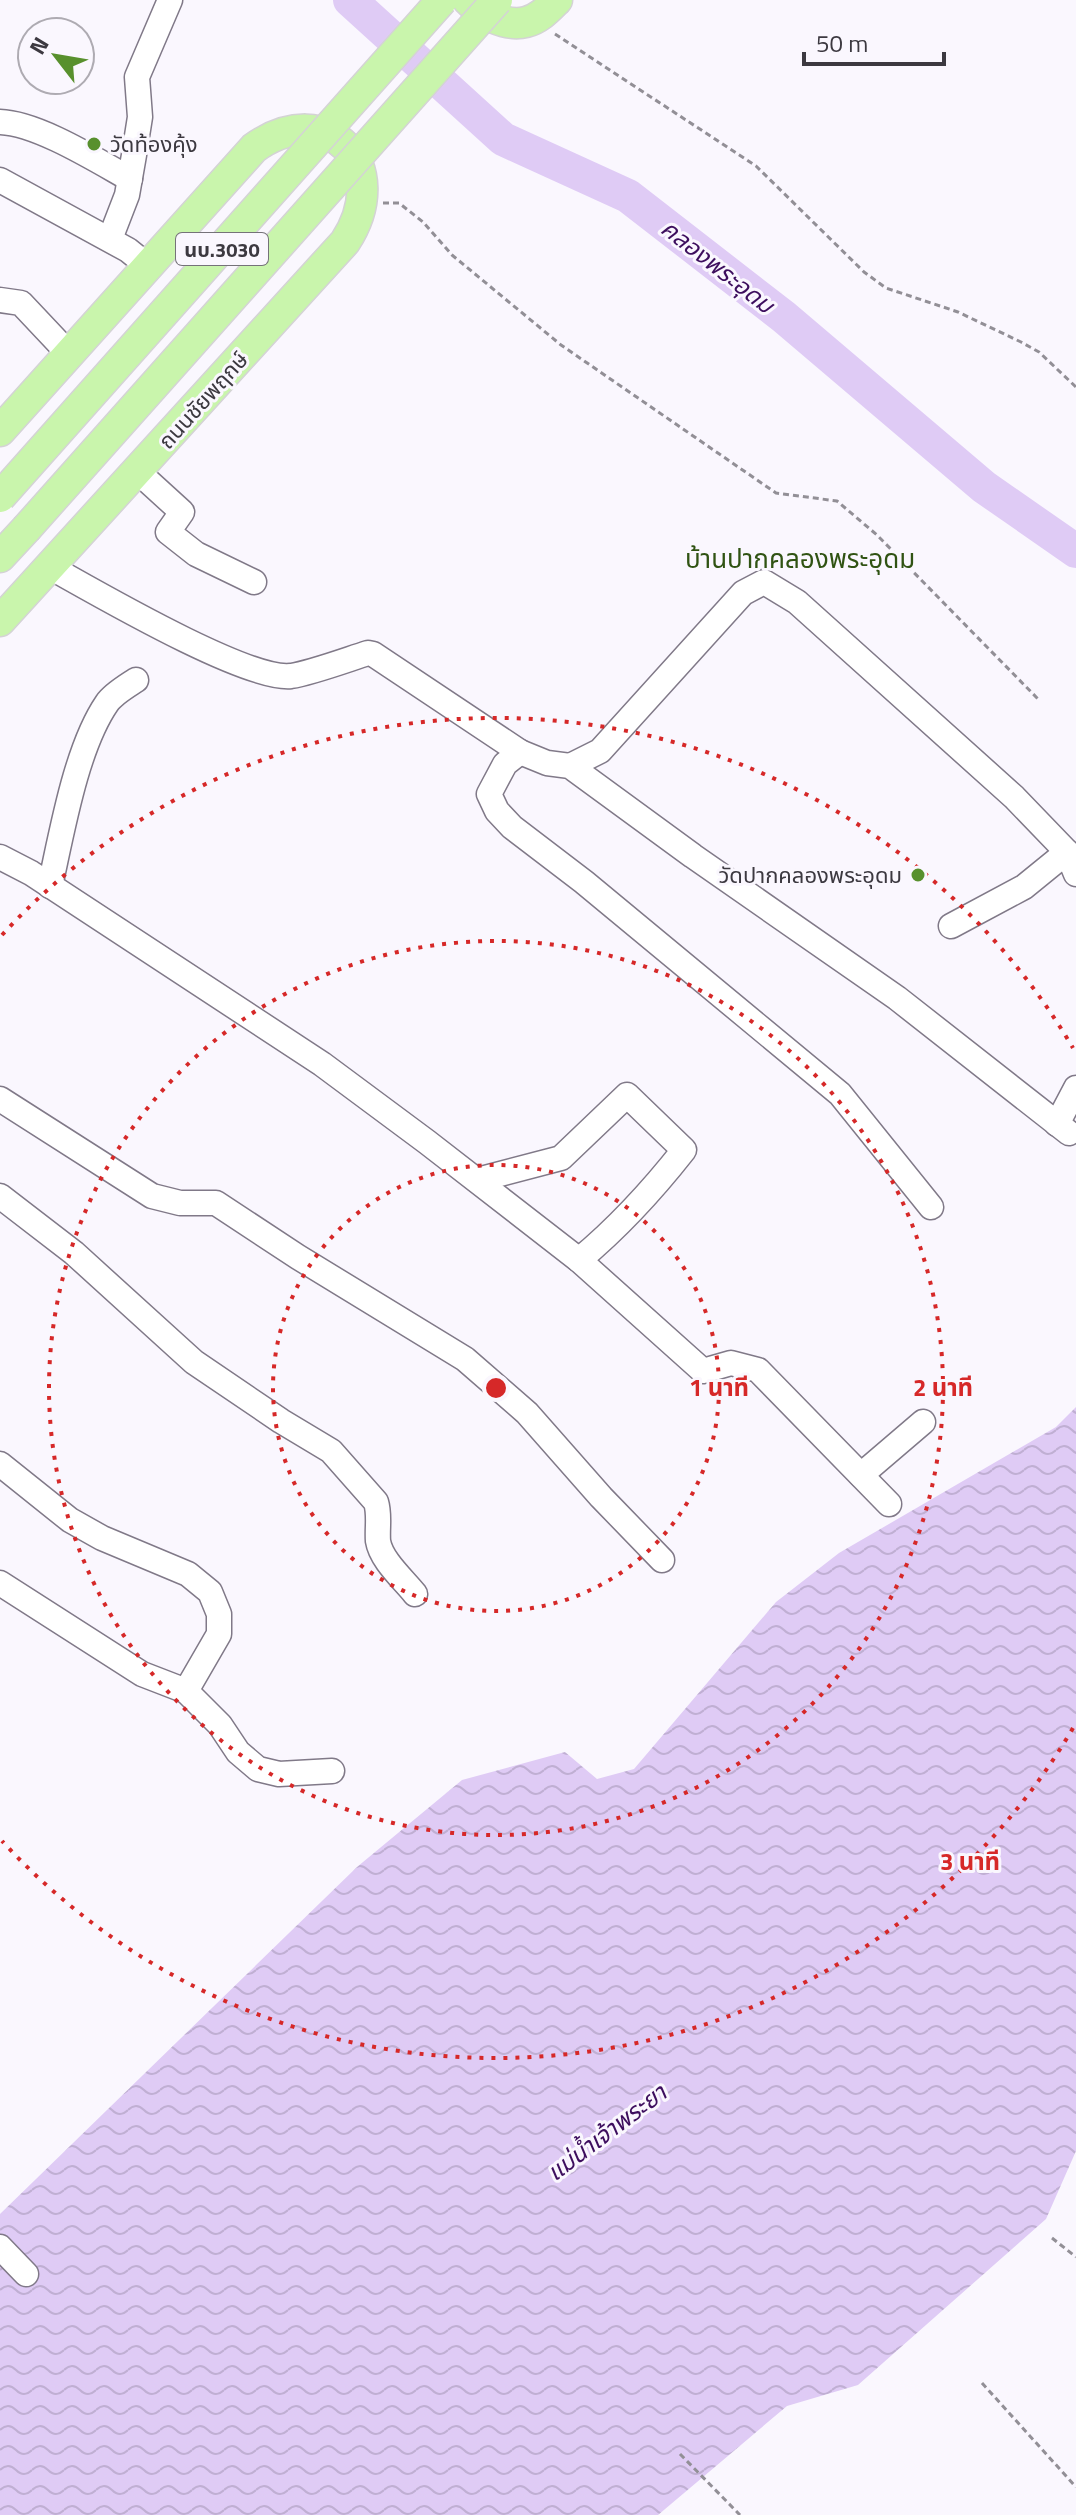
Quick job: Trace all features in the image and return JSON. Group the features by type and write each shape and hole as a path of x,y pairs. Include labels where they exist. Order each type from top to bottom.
{"main road":[{"name":"นบ.3030","path":"0,497 442,0"},
{"path":"468,0 495,19 524,23 542,15 557,0"},
{"name":"ถนนชัยพฤกษ์","path":"0,557 497,0"},
{"path":"0,431 254,148 283,132 323,133 351,151 362,172 363,202"},
{"name":"ถนนชัยพฤกษ์","path":"0,621 339,250 354,229 363,202"}],"street":[{"path":"110,239 130,179 140,117 137,77 170,0"},
{"path":"0,122 17,123 130,179"},
{"path":"0,180 110,239 149,267"},
{"path":"0,300 21,303 70,355"},
{"path":"137,471 182,512 168,532 196,554 254,582"},
{"path":"50,567 202,647 248,667 276,675 291,676 373,654 520,752 547,763 570,766 897,998 1063,1128 1076,1088"},
{"path":"570,766 600,751 743,593 764,582 797,602 882,676 1014,797 1072,863 951,926"},
{"path":"50,886 67,806 87,744 108,701 136,680"},
{"path":"520,752 505,764 489,794 497,811 512,827 584,882 840,1094 931,1207"},
{"path":"0,857 50,886 322,1064 579,1260 703,1371 731,1363 758,1370 889,1504"},
{"path":"477,1180 561,1158 627,1095 684,1150 649,1195 579,1260"},
{"path":"0,1099 152,1196 180,1203 216,1203 465,1359 527,1413 662,1560"},
{"path":"0,1196 74,1253 194,1362 331,1451 376,1502 379,1512 378,1542 385,1556 415,1594"},
{"path":"861,1475 923,1422"},
{"path":"0,1464 70,1520 102,1538 188,1574 210,1592 219,1614 219,1634 186,1691"},
{"path":"0,1583 142,1674 186,1691 220,1725 238,1752 258,1769 279,1774 332,1771"},
{"path":"0,2247 26,2274"}],"path":[{"path":"524,23 562,36 756,166 864,272 886,288 958,312 1021,342 1039,352 1076,387"},
{"path":"363,202 399,203 423,222 452,255 561,345 776,493 837,501 877,535 1039,700"},
{"path":"1052,2238 1076,2257"},
{"path":"982,2383 1076,2487"},
{"path":"680,2454 740,2515"}],"water":[{"name":"แม่น้ำเจ้าพระยา","path":"1076,1407 1076,2151 1046,2219 858,2385 787,2406 658,2515 0,2515 0,2214 357,1867 462,1780 565,1752 597,1779 634,1769 776,1602 839,1553 1056,1427"}],"waterway":[{"name":"คลองพระอุดม","path":"350,0 503,139 628,196 784,317 984,487 1076,551"}],"place":[{"name":"วัดท้องคุ้ง","path":"94,144"},
{"name":"วัดปากคลองพระอุดม","path":"918,875"}],"district":[{"name":"บ้านปากคลองพระอุดม","path":"800,558"}]}
